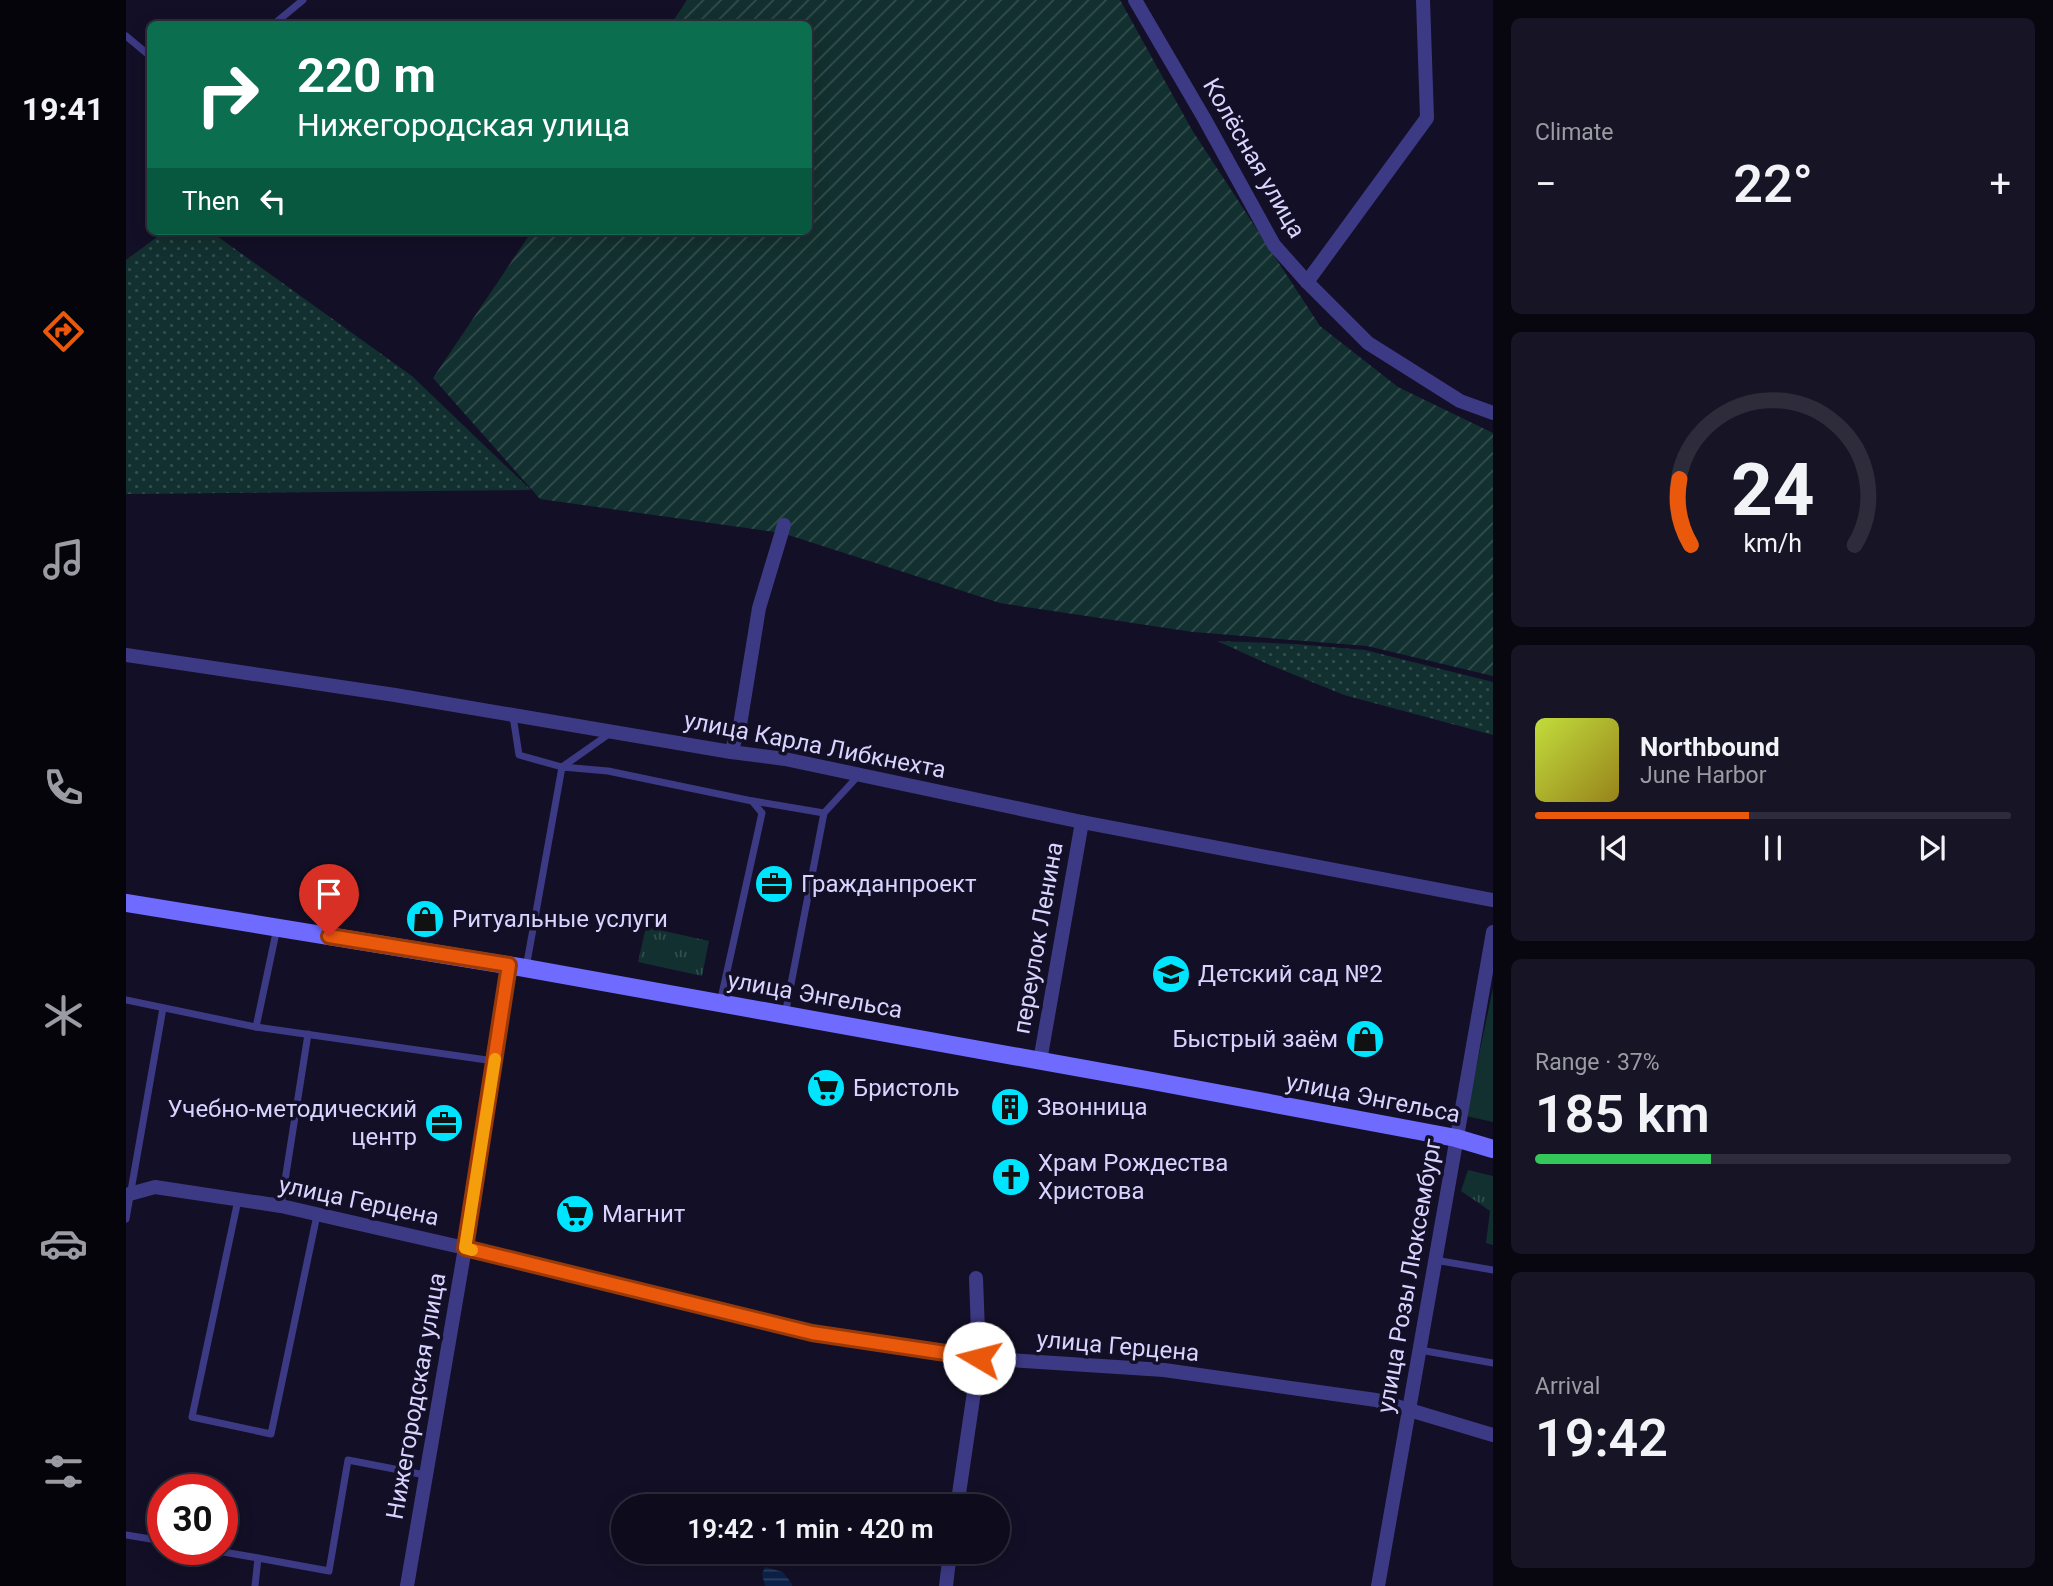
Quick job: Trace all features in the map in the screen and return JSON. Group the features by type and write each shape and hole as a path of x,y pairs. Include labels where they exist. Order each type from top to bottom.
{"main road":[{"name":"улица Энгельса","path":"126,903 720,1003 1456,1138 1493,1149"}],"street":[{"name":"Колёсная улица","path":"1135,0 1274,245 1368,343 1460,401 1493,413"},
{"path":"1307,282 1427,118 1423,0"},
{"path":"731,751 740,725 759,608 784,526"},
{"name":"улица Карла Либкнехта","path":"126,655 289,678 785,759 1082,822 1493,900"},
{"name":"переулок Ленина","path":"1040,1061 1082,822"},
{"name":"улица Розы Люксембург","path":"1378,1586 1493,932"},
{"name":"Нижегородская улица","path":"407,1586 494,1061 517,967"},
{"name":"улица Герцена","path":"128,1194 155,1187 281,1206 812,1333 979,1358 1164,1370 1376,1400 1493,1435"},
{"path":"959,1494 979,1358 976,1278"},
{"path":"946,1586 949,1564"}],"lane":[{"path":"278,21 303,0"},
{"path":"126,36 147,54"},
{"path":"513,715 519,755 562,767 608,771 824,813"},
{"path":"517,967 562,767 613,731"},
{"path":"785,1015 824,813 859,775"},
{"path":"720,1003 762,813 752,801"},
{"path":"256,1027 277,928"},
{"path":"126,1000 256,1027 494,1061"},
{"path":"126,1219 128,1194 163,1008"},
{"path":"281,1206 308,1034"},
{"path":"238,1200 192,1417 271,1434 317,1214"},
{"path":"1435,1260 1493,1270"},
{"path":"1420,1350 1493,1363"},
{"path":"238,1555 329,1571 348,1460 426,1475"},
{"path":"126,1535 147,1538"},
{"path":"255,1586 258,1558"}],"green space":[{"path":"687,0 1120,0 1192,130 1320,326 1398,387 1493,433 1493,676 1367,646 1193,632 1000,603 782,533 540,499 433,378 529,235 812,235 812,21 673,21"},
{"path":"160,235 216,235 412,376 531,490 126,494 126,260"},
{"path":"1217,641 1365,650 1493,682 1493,735 1344,695"},
{"path":"646,927 709,941 702,976 638,962"},
{"path":"1493,988 1493,1122 1466,1116"},
{"path":"1468,1170 1493,1176 1493,1245 1486,1243 1490,1211 1461,1191"}],"water":[{"path":"765,1567 783,1572 792,1586 765,1586 762,1574"}],"slow traffic":[{"path":"472,1250 465,1248 495,1059"}],"place":[{"name":"Гражданпроект","path":"774,884"},
{"name":"Ритуальные услуги","path":"425,919"},
{"name":"Детский сад №2","path":"1171,974"},
{"name":"Быстрый заём","path":"1365,1039"},
{"name":"Бристоль","path":"826,1088"},
{"name":"Звонница","path":"1010,1107"},
{"name":"Учебно-методический центр","path":"444,1123"},
{"name":"Храм Рождества Христова","path":"1011,1177"},
{"name":"Магнит","path":"575,1214"}],"route":[{"path":"329,936 509,965 465,1248 812,1333 979,1358"}]}
